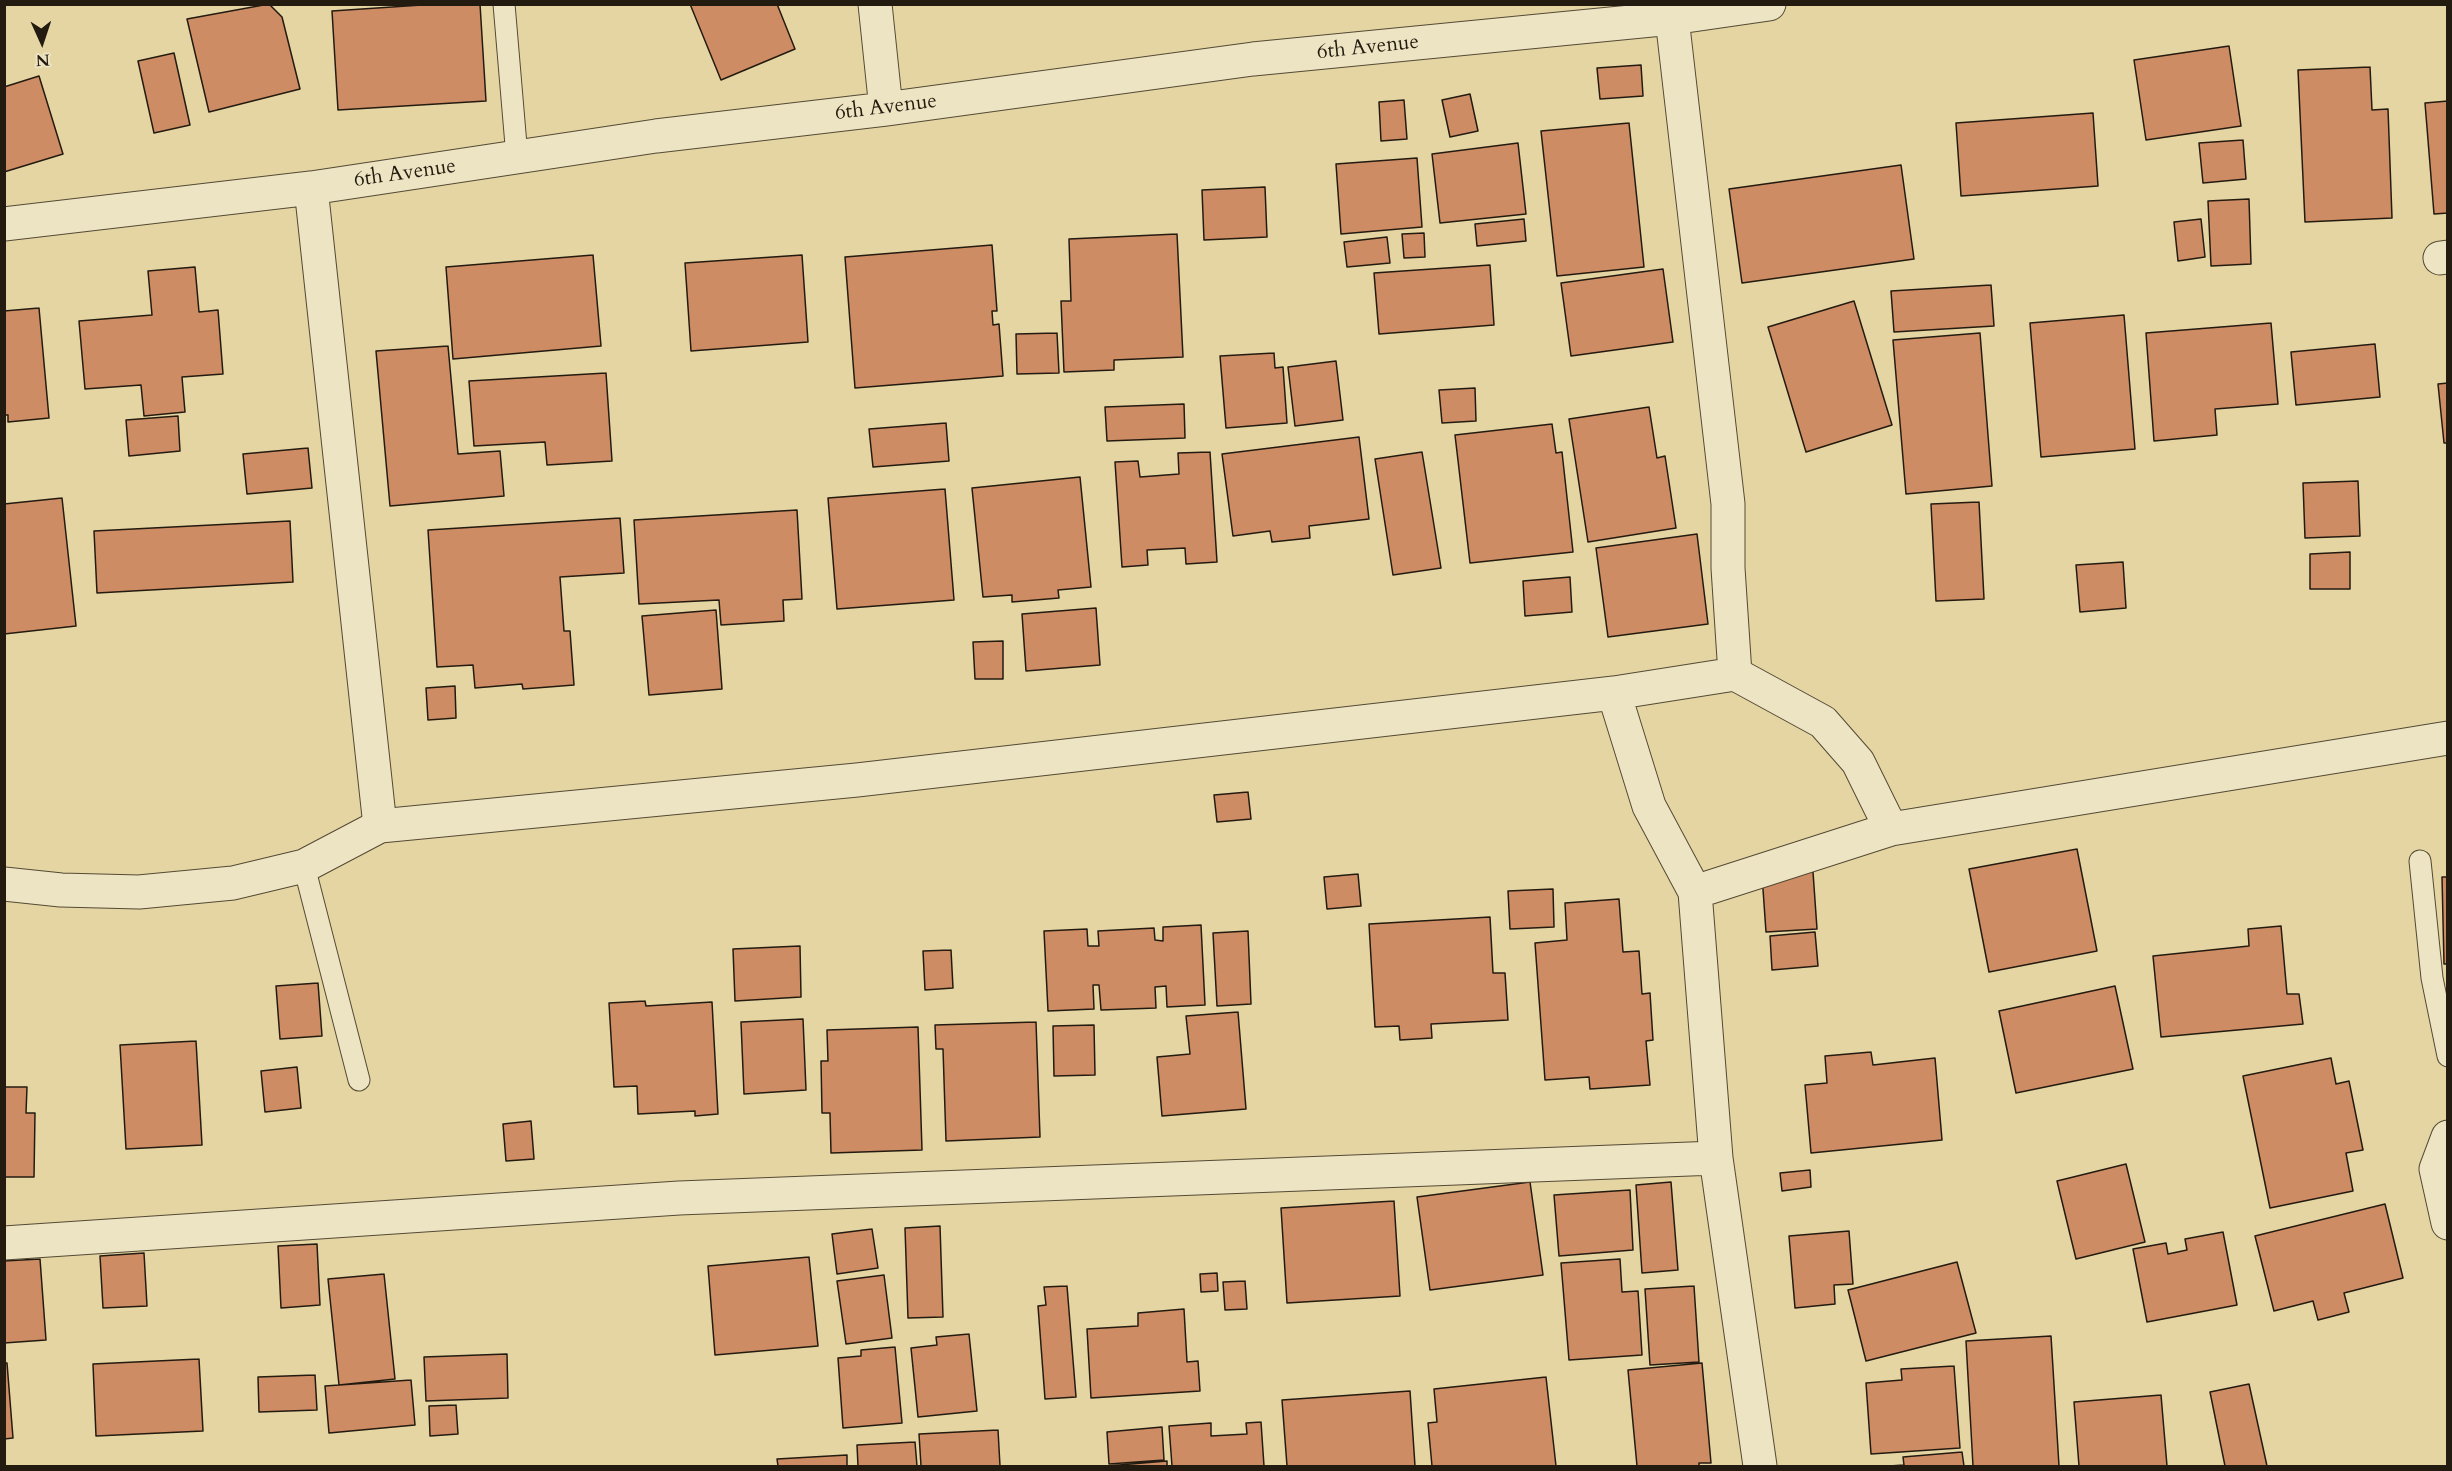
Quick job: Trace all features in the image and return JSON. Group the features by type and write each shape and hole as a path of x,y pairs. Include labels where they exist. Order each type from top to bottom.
{"street":[{"path":"875,4 886,109"},
{"name":"6th Avenue","path":"4,224 311,188 656,136 886,109 1253,59 1672,18 1769,4"},
{"path":"1672,18 1728,504 1728,568 1735,674"},
{"path":"311,188 380,826"},
{"path":"4,884 61,890 139,892 233,883 304,866 380,826 857,780 1614,693 1735,674 1823,722 1858,762 1891,829"},
{"path":"1614,693 1649,806 1695,892 1716,1158 1760,1467"},
{"path":"1695,892 1891,829 2448,738"},
{"path":"2448,1137 2436,1169 2448,1223"},
{"path":"4,1244 678,1198 1716,1158"}],"lane":[{"path":"504,4 517,157"},
{"path":"2420,861 2440,978 2448,1056"},
{"path":"304,866 359,1080"}],"building":[{"path":"269,4 282,17 300,89 209,112 187,19"},
{"path":"437,4 480,4 486,101 338,110 332,11"},
{"path":"690,4 777,4 795,49 721,80"},
{"path":"2229,46 2241,126 2146,140 2134,60"},
{"path":"174,53 190,125 154,133 138,61"},
{"path":"1641,65 1643,96 1600,99 1597,68"},
{"path":"2370,67 2372,110 2388,109 2392,218 2305,222 2298,70"},
{"path":"39,76 63,154 4,172 4,87"},
{"path":"1470,94 1478,131 1450,137 1442,100"},
{"path":"1404,100 1407,139 1381,141 1379,102"},
{"path":"2448,101 2448,213 2434,214 2425,103"},
{"path":"2093,113 2098,186 1961,196 1956,123"},
{"path":"1629,123 1644,267 1557,276 1541,131"},
{"path":"2243,140 2246,179 2203,183 2199,143"},
{"path":"1518,143 1526,214 1440,223 1432,154"},
{"path":"1417,158 1422,227 1341,234 1336,164"},
{"path":"1901,165 1914,259 1742,283 1729,189"},
{"path":"1265,187 1267,237 1204,240 1202,190"},
{"path":"2249,199 2251,264 2211,266 2208,201"},
{"path":"1524,219 1526,241 1477,246 1475,224"},
{"path":"2201,219 2205,257 2178,261 2174,222"},
{"path":"1424,233 1425,257 1404,258 1402,234"},
{"path":"1177,234 1183,357 1114,360 1114,370 1064,372 1061,301 1071,301 1069,239"},
{"path":"1387,237 1390,263 1347,267 1344,242"},
{"path":"992,245 997,311 992,311 993,325 999,324 1003,376 855,388 845,257"},
{"path":"593,255 601,346 453,359 446,267"},
{"path":"802,255 808,342 691,351 685,263"},
{"path":"1490,265 1494,325 1379,334 1374,273"},
{"path":"195,267 199,312 218,310 223,374 182,377 185,412 144,416 141,385 85,389 79,321 152,315 148,271"},
{"path":"1663,269 1673,342 1571,356 1561,283"},
{"path":"1991,285 1994,326 1894,332 1891,291"},
{"path":"1854,301 1892,425 1806,452 1768,327"},
{"path":"39,308 49,418 8,422 8,415 4,415 4,311"},
{"path":"2124,315 2135,449 2041,457 2030,323"},
{"path":"2271,323 2278,404 2215,409 2217,435 2154,441 2146,333"},
{"path":"1057,333 1059,373 1017,374 1016,334"},
{"path":"1980,333 1992,486 1906,494 1893,340"},
{"path":"2375,344 2380,397 2296,405 2291,352"},
{"path":"448,346 458,454 500,451 504,496 390,506 376,351"},
{"path":"1274,353 1275,368 1283,367 1287,423 1226,428 1220,356"},
{"path":"1336,361 1343,420 1295,426 1288,367"},
{"path":"606,373 612,461 547,465 545,442 474,446 469,381"},
{"path":"2448,383 2448,443 2444,443 2438,384"},
{"path":"1475,388 1476,421 1442,423 1439,390"},
{"path":"1184,404 1185,438 1107,441 1105,407"},
{"path":"1649,407 1657,458 1665,456 1676,528 1588,542 1569,419"},
{"path":"178,416 180,451 129,456 126,420"},
{"path":"946,423 949,461 873,467 869,429"},
{"path":"1552,424 1556,453 1562,452 1573,552 1470,563 1455,435"},
{"path":"1359,437 1369,519 1309,526 1310,538 1272,542 1270,531 1233,536 1222,454"},
{"path":"308,448 312,488 247,494 243,454"},
{"path":"1210,452 1217,562 1186,564 1185,548 1147,550 1148,565 1122,567 1115,462 1138,461 1140,477 1179,474 1178,453"},
{"path":"1422,452 1441,568 1393,575 1375,459"},
{"path":"1080,477 1091,587 1058,590 1059,598 1012,602 1012,595 983,597 972,488"},
{"path":"2358,481 2360,536 2305,538 2303,483"},
{"path":"945,489 954,600 837,609 828,498"},
{"path":"62,498 76,626 4,634 4,504"},
{"path":"1979,502 1984,599 1936,601 1931,504"},
{"path":"797,510 802,599 783,600 784,621 721,625 719,600 639,604 634,520"},
{"path":"620,518 624,573 560,577 564,631 570,631 574,685 523,689 522,684 475,688 473,665 437,667 428,530"},
{"path":"290,521 293,582 97,593 94,531"},
{"path":"1697,534 1708,624 1608,637 1596,548"},
{"path":"2350,552 2350,589 2310,589 2310,554"},
{"path":"2123,562 2126,608 2080,612 2076,565"},
{"path":"1570,577 1572,612 1525,616 1523,581"},
{"path":"1096,608 1100,665 1026,671 1022,614"},
{"path":"716,610 722,689 649,695 642,616"},
{"path":"1003,641 1003,679 975,679 973,642"},
{"path":"455,686 456,718 428,720 426,688"},
{"path":"1248,792 1251,819 1217,822 1214,795"},
{"path":"2077,849 2097,951 1989,972 1969,869"},
{"path":"1813,872 1817,929 1766,932 1762,875"},
{"path":"1358,874 1361,906 1327,909 1324,877"},
{"path":"2442,877 2448,877 2448,964 2444,964"},
{"path":"1553,889 1554,927 1510,929 1508,891"},
{"path":"1619,899 1623,952 1639,951 1642,994 1650,993 1653,1040 1646,1041 1650,1085 1590,1089 1589,1077 1545,1080 1535,943 1567,940 1565,903"},
{"path":"1490,917 1493,973 1505,973 1508,1020 1431,1024 1432,1038 1400,1040 1399,1026 1375,1027 1369,924"},
{"path":"1201,925 1205,1005 1167,1007 1166,986 1155,987 1156,1008 1101,1010 1099,985 1093,985 1094,1009 1048,1011 1044,931 1087,929 1088,946 1099,946 1098,931 1154,928 1155,940 1163,941 1163,927"},
{"path":"2281,926 2287,994 2299,994 2303,1024 2161,1037 2153,956 2249,946 2248,929"},
{"path":"1248,931 1251,1004 1217,1006 1213,933"},
{"path":"1815,932 1818,966 1772,970 1770,936"},
{"path":"800,946 801,997 735,1001 733,949"},
{"path":"951,950 953,988 925,990 923,951"},
{"path":"318,983 322,1036 280,1039 276,986"},
{"path":"2115,986 2133,1069 2016,1093 1999,1011"},
{"path":"645,1001 646,1006 712,1002 718,1114 695,1116 695,1111 638,1114 637,1086 614,1087 609,1003"},
{"path":"1238,1012 1246,1109 1162,1116 1157,1057 1190,1054 1186,1016"},
{"path":"803,1019 806,1090 744,1094 741,1022"},
{"path":"1036,1022 1040,1137 946,1141 943,1049 936,1049 935,1025"},
{"path":"1094,1025 1095,1075 1054,1076 1053,1026"},
{"path":"918,1027 922,1150 831,1153 830,1113 822,1113 821,1061 828,1061 827,1030"},
{"path":"196,1041 202,1145 126,1149 120,1045"},
{"path":"1871,1052 1873,1065 1935,1058 1942,1140 1811,1153 1805,1085 1827,1083 1825,1056"},
{"path":"2331,1058 2336,1084 2349,1081 2363,1150 2346,1153 2353,1191 2270,1208 2243,1076"},
{"path":"297,1067 301,1108 265,1112 261,1071"},
{"path":"4,1087 27,1087 26,1113 35,1113 34,1177 4,1177"},
{"path":"531,1121 534,1159 506,1161 503,1124"},
{"path":"2126,1164 2145,1242 2076,1259 2057,1181"},
{"path":"1810,1170 1811,1187 1782,1191 1780,1173"},
{"path":"1530,1182 1543,1275 1430,1290 1417,1197"},
{"path":"1671,1182 1678,1270 1642,1273 1636,1185"},
{"path":"1630,1190 1633,1250 1559,1256 1554,1195"},
{"path":"1394,1201 1400,1296 1287,1303 1281,1208"},
{"path":"2385,1204 2403,1278 2344,1293 2349,1312 2318,1320 2313,1301 2274,1311 2255,1236"},
{"path":"940,1226 943,1317 908,1318 905,1228"},
{"path":"872,1229 878,1268 837,1274 832,1234"},
{"path":"1849,1231 1853,1284 1834,1285 1835,1304 1795,1308 1789,1236"},
{"path":"2223,1232 2237,1305 2147,1322 2133,1249 2166,1243 2168,1254 2187,1250 2185,1239"},
{"path":"317,1244 320,1305 281,1308 278,1246"},
{"path":"144,1253 147,1306 103,1308 100,1256"},
{"path":"809,1257 818,1346 715,1355 708,1266"},
{"path":"40,1259 46,1340 4,1343 4,1261"},
{"path":"1620,1259 1622,1292 1638,1291 1642,1355 1569,1360 1561,1263"},
{"path":"1957,1262 1976,1333 1866,1361 1848,1290"},
{"path":"1217,1273 1218,1291 1201,1292 1200,1274"},
{"path":"384,1274 395,1379 339,1385 328,1279"},
{"path":"884,1275 892,1338 846,1344 837,1281"},
{"path":"1245,1281 1247,1309 1225,1310 1223,1282"},
{"path":"1067,1286 1076,1397 1045,1399 1038,1306 1046,1305 1044,1287"},
{"path":"1694,1286 1699,1362 1650,1365 1645,1289"},
{"path":"1184,1309 1187,1362 1198,1361 1200,1391 1091,1398 1087,1329 1138,1326 1138,1313"},
{"path":"969,1334 977,1411 918,1417 911,1348 937,1345 936,1337"},
{"path":"2051,1336 2059,1466 1973,1466 1966,1341"},
{"path":"895,1347 902,1423 843,1428 838,1358 861,1356 861,1350"},
{"path":"507,1354 508,1398 426,1401 424,1357"},
{"path":"199,1359 203,1431 96,1436 93,1364"},
{"path":"4,1363 7,1363 13,1438 4,1439"},
{"path":"1702,1363 1711,1463 1699,1463 1699,1466 1637,1466 1628,1370"},
{"path":"1954,1366 1960,1448 1871,1454 1866,1383 1902,1380 1901,1369"},
{"path":"315,1375 317,1410 259,1412 258,1377"},
{"path":"1546,1377 1556,1466 1432,1466 1428,1423 1437,1422 1434,1389"},
{"path":"411,1380 415,1425 329,1433 325,1386"},
{"path":"2249,1384 2267,1466 2225,1466 2210,1392"},
{"path":"1410,1391 1415,1466 1287,1466 1282,1400"},
{"path":"2161,1395 2167,1466 2079,1466 2074,1402"},
{"path":"456,1405 458,1434 430,1436 429,1406"},
{"path":"1261,1422 1264,1466 1172,1466 1169,1426 1211,1423 1211,1436 1247,1434 1246,1423"},
{"path":"1162,1427 1164,1460 1109,1464 1107,1432"},
{"path":"998,1430 1000,1466 921,1466 919,1434"},
{"path":"915,1442 917,1466 858,1466 857,1445"},
{"path":"1962,1452 1964,1466 1889,1466 1904,1465 1903,1457"},
{"path":"847,1455 847,1466 778,1466 777,1459"},
{"path":"1167,1461 1167,1466 1107,1466"}]}
